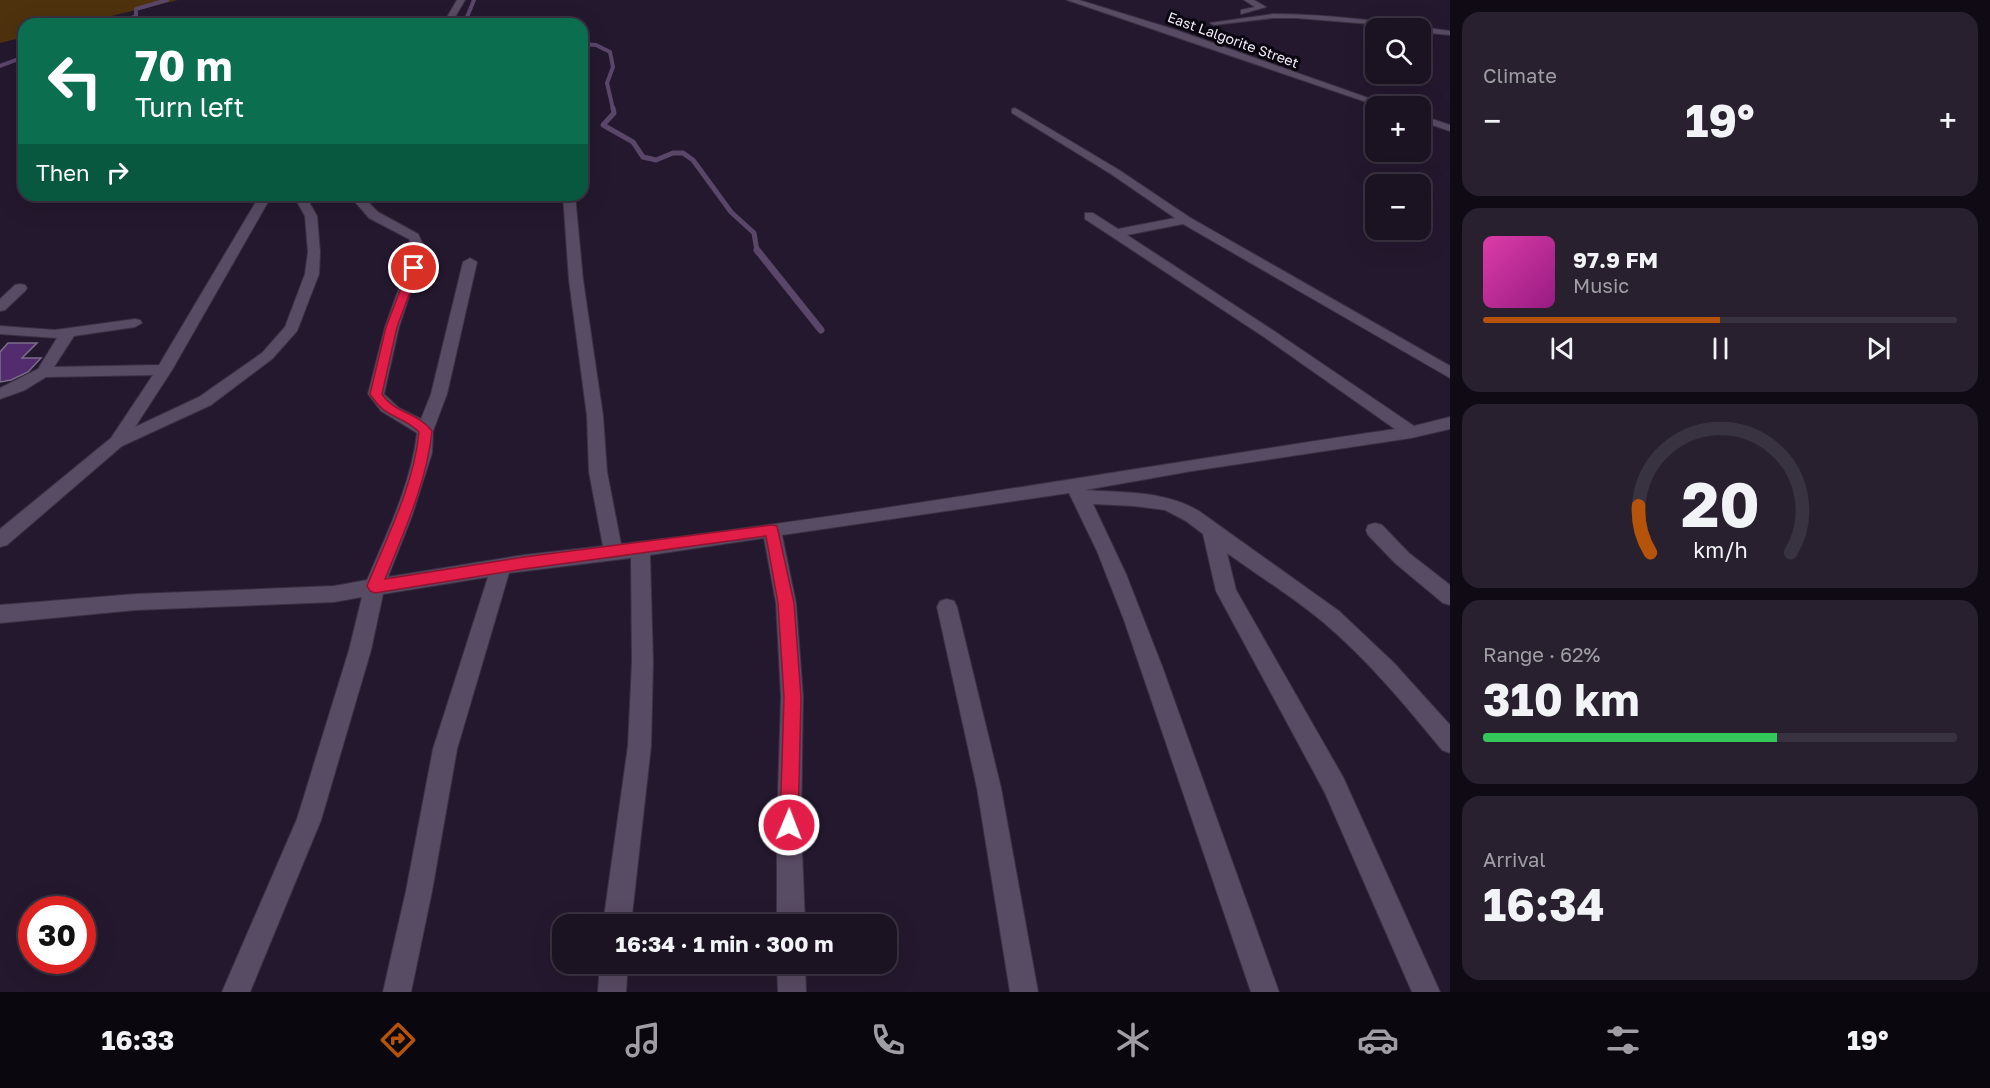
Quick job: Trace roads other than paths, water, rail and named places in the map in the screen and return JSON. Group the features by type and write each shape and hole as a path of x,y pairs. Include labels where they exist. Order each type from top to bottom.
{"street":[{"path":"450,18 461,0"},
{"name":"East Lalgorite Street","path":"1071,0 1218,42 1365,98"},
{"path":"1218,42 1212,18 1257,10 1262,7 1248,0"},
{"path":"1214,23 1296,16 1365,23"},
{"path":"1431,30 1450,33"},
{"path":"1015,111 1115,172 1185,220 1369,324 1450,374"},
{"path":"1431,122 1450,128"},
{"path":"116,442 164,370 261,201"},
{"path":"0,540 116,442 205,401 267,356 292,328 312,273 314,252 311,216 302,201"},
{"path":"360,201 368,212 393,228 414,237 419,249 392,327 376,394 384,406 419,424 425,431"},
{"path":"569,201 576,280 595,416 598,472 613,551"},
{"path":"1089,216 1118,233 1411,432"},
{"path":"1118,233 1185,220"},
{"path":"236,992 309,820 360,650 375,586 410,495 423,453 425,431 439,394 470,262"},
{"path":"0,307 20,288"},
{"path":"0,330 55,334 135,323"},
{"path":"0,394 20,386 43,372 68,333"},
{"path":"43,372 164,370"},
{"path":"0,614 136,602 334,594 613,551 1077,492 1192,465 1441,426 1450,439"},
{"path":"1077,492 1167,504 1190,514 1212,532 1290,585 1344,628 1405,688 1450,742"},
{"path":"1077,492 1107,554 1153,671 1207,820 1265,992"},
{"path":"772,530 786,603 792,697 790,914"},
{"path":"1375,530 1402,558 1450,597"},
{"path":"1212,532 1226,591 1334,785 1426,992"},
{"path":"618,914 638,764 642,685 640,549"},
{"path":"397,992 419,891 445,749 501,567"},
{"path":"947,608 989,788 1024,992"},
{"path":"612,992 613,974"},
{"path":"791,974 792,992"}],"waterway":[{"path":"131,18 136,16 136,9 167,0"},
{"path":"468,18 474,0"},
{"path":"588,44 596,45 610,52 613,67 607,83 613,109"},
{"path":"0,66 18,59"},
{"path":"613,108 614,113 603,125 633,142 643,157 656,160 673,153 683,153 693,160 731,212 754,233 757,251"},
{"path":"757,250 821,330"}]}
